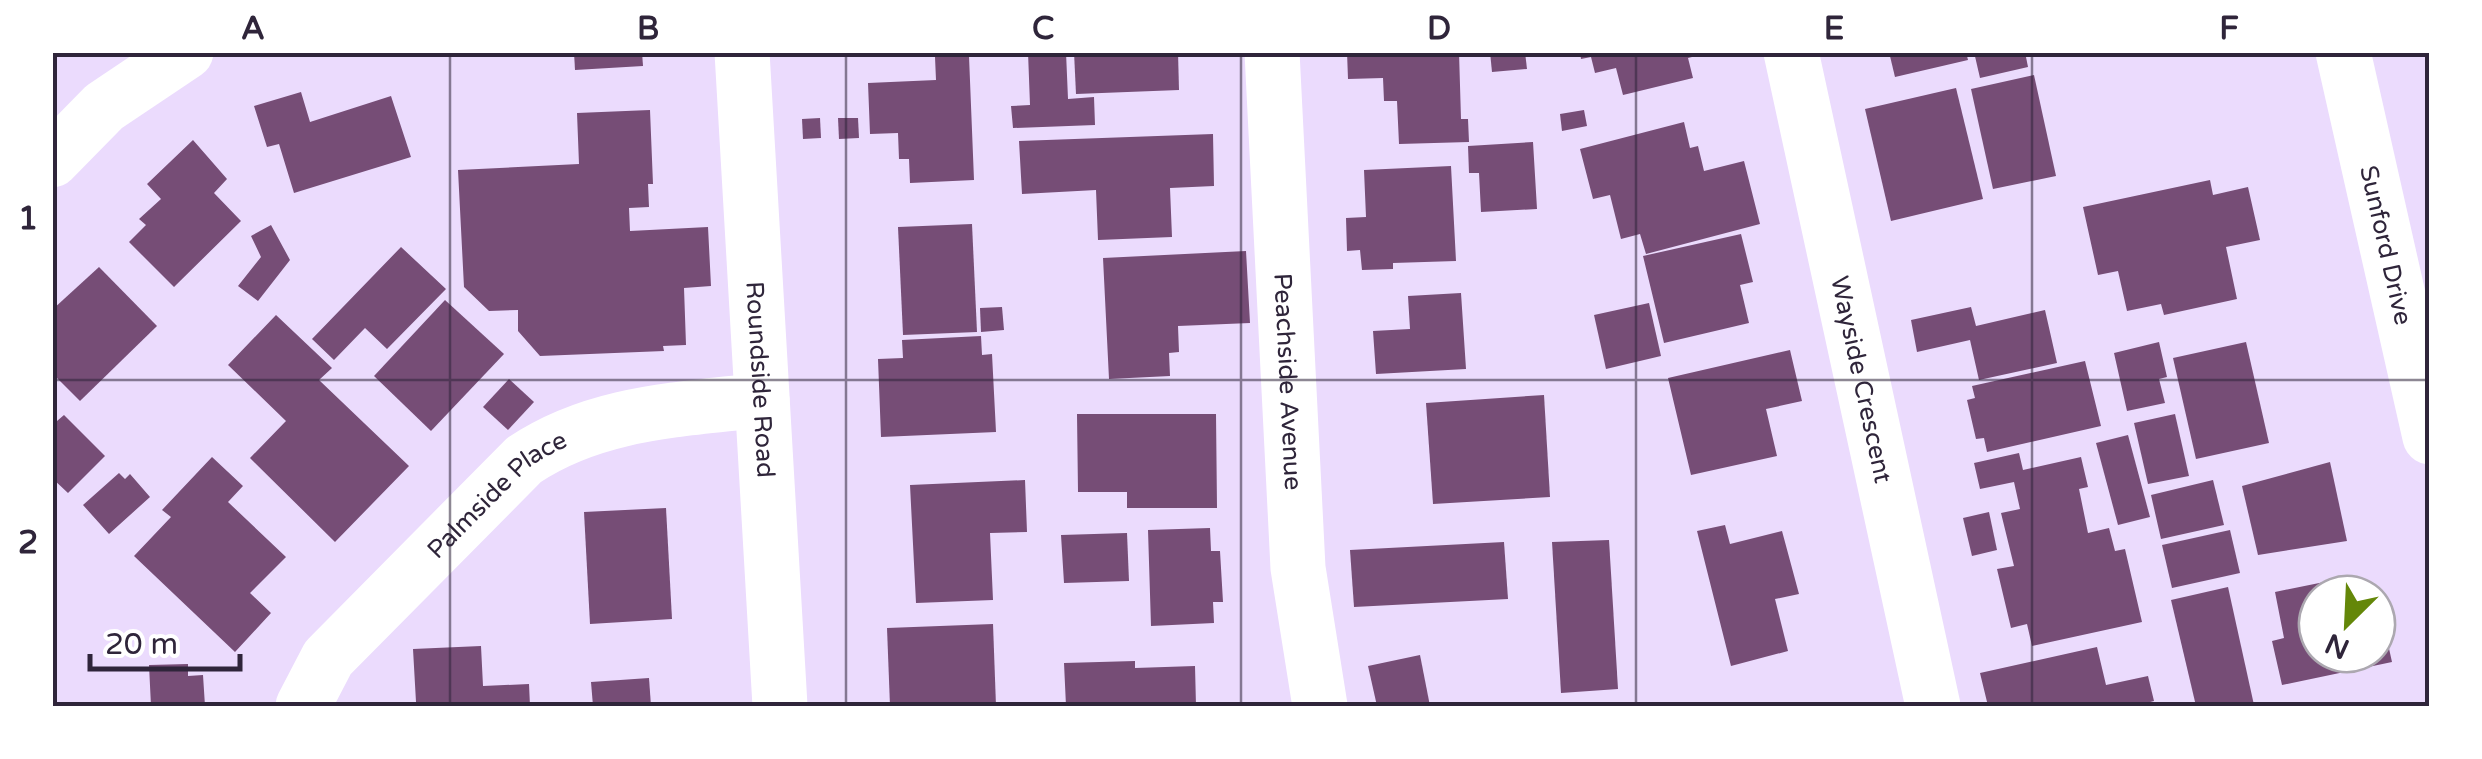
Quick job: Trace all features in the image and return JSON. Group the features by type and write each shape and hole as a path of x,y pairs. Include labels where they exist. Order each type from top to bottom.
{"street":[{"path":"52,160 104,107 186,52"},
{"name":"Roundside Road","path":"742,52 780,706"},
{"name":"Peachside Avenue","path":"1272,52 1298,568 1320,706"},
{"name":"Wayside Crescent","path":"1791,52 1933,706"},
{"name":"Sunford Drive","path":"2343,52 2430,437"},
{"name":"Palmside Place","path":"303,706 328,658 524,460 559,436 608,419 762,400"}],"building":[{"path":"574,52 642,52 643,66 575,70"},
{"path":"1028,52 1066,52 1068,99 1094,97 1095,125 1013,128 1011,106 1030,105"},
{"path":"1074,52 1178,52 1179,90 1076,94"},
{"path":"1347,52 1459,52 1461,119 1468,119 1469,142 1399,144 1397,101 1384,101 1383,78 1348,79"},
{"path":"1490,52 1525,52 1527,69 1492,72"},
{"path":"1580,52 1695,52 1696,56 1688,58 1693,78 1623,95 1616,68 1595,73 1591,57 1581,59"},
{"path":"1889,52 1966,52 1968,60 1895,77"},
{"path":"1974,52 2025,52 2028,67 1980,78"},
{"path":"969,56 974,180 910,183 909,159 899,159 898,133 870,134 868,83 936,80 935,57"},
{"path":"2034,75 2056,176 1993,189 1971,89"},
{"path":"1956,88 1983,199 1891,221 1865,109"},
{"path":"301,92 310,122 391,96 411,157 294,193 279,144 267,147 254,106"},
{"path":"650,110 653,184 648,184 649,207 629,208 630,231 708,227 711,286 684,288 686,345 663,346 664,351 540,356 518,331 518,310 489,311 464,287 458,170 579,164 577,113"},
{"path":"1584,110 1587,126 1562,131 1560,114"},
{"path":"820,118 821,138 803,139 802,119"},
{"path":"838,118 858,118 859,138 839,139"},
{"path":"1684,122 1690,148 1698,146 1704,171 1744,161 1760,224 1646,254 1640,234 1621,239 1610,195 1593,199 1580,149"},
{"path":"1213,134 1214,186 1170,188 1172,237 1098,240 1096,190 1022,194 1019,141"},
{"path":"193,140 227,179 214,193 241,221 174,287 129,242 146,225 139,219 161,199 147,184"},
{"path":"1533,142 1537,209 1481,212 1479,173 1469,173 1468,146"},
{"path":"1451,166 1456,261 1393,263 1393,269 1362,270 1360,250 1347,251 1346,218 1366,217 1364,170"},
{"path":"2210,180 2213,195 2248,187 2260,240 2226,247 2237,299 2164,315 2161,304 2127,311 2118,271 2098,275 2083,207"},
{"path":"972,224 977,332 903,335 898,227"},
{"path":"271,225 290,260 258,301 238,286 261,257 251,236"},
{"path":"1741,234 1753,282 1740,285 1749,323 1664,343 1643,256"},
{"path":"401,247 446,289 387,349 365,328 334,360 312,339"},
{"path":"1246,251 1250,323 1178,326 1179,352 1169,353 1170,376 1109,379 1103,258"},
{"path":"99,267 157,326 80,401 52,373 52,310"},
{"path":"1461,293 1466,369 1376,374 1373,331 1410,329 1408,296"},
{"path":"445,300 504,354 431,431 374,376"},
{"path":"1649,303 1661,356 1606,369 1594,315"},
{"path":"1002,307 1004,330 981,332 980,308"},
{"path":"1971,307 1976,326 2045,310 2057,363 1979,380 1970,340 1917,352 1911,320"},
{"path":"276,315 332,368 319,380 409,466 335,542 250,458 286,421 228,365"},
{"path":"981,336 982,355 992,354 996,432 881,437 878,359 903,358 902,340"},
{"path":"2159,342 2167,377 2159,379 2165,403 2127,411 2114,353"},
{"path":"2246,342 2269,443 2196,459 2173,358"},
{"path":"1790,350 1802,401 1766,409 1777,456 1691,475 1668,378"},
{"path":"2085,361 2101,426 1987,452 1984,438 1976,439 1967,400 1975,398 1972,386"},
{"path":"509,379 534,402 508,430 483,407"},
{"path":"1544,395 1550,497 1433,504 1426,403"},
{"path":"1077,414 1216,414 1217,508 1127,508 1127,492 1078,492"},
{"path":"2175,414 2189,476 2148,484 2134,423"},
{"path":"64,415 105,456 68,493 52,478 52,416 57,421"},
{"path":"2128,435 2150,517 2118,525 2096,443"},
{"path":"2019,453 2023,470 2081,457 2088,487 2079,489 2088,533 2109,528 2115,551 2125,549 2142,622 2032,646 2027,624 2011,628 1997,569 2014,566 2001,513 2020,509 2014,482 1980,489 1974,463"},
{"path":"212,457 243,486 228,502 286,557 250,593 271,613 235,652 134,556 171,517 162,510"},
{"path":"2330,462 2347,541 2258,555 2242,486"},
{"path":"119,473 125,479 130,474 150,497 109,534 83,505"},
{"path":"1025,480 1027,532 990,533 993,600 916,603 910,485"},
{"path":"2213,480 2224,525 2161,539 2151,495"},
{"path":"666,508 672,619 590,624 584,512"},
{"path":"1989,512 1997,550 1972,556 1963,518"},
{"path":"1725,525 1730,544 1782,531 1799,594 1775,599 1788,651 1731,666 1697,531"},
{"path":"1210,528 1211,551 1220,551 1223,602 1213,602 1214,623 1151,626 1148,530"},
{"path":"2230,530 2240,573 2172,588 2162,545"},
{"path":"1127,533 1129,581 1064,583 1061,535"},
{"path":"1609,540 1618,689 1561,693 1552,542"},
{"path":"1504,542 1508,599 1354,607 1350,550"},
{"path":"2228,587 2254,705 2196,706 2171,600"},
{"path":"2297,588 2297,674 2335,674 2282,685 2272,641 2284,638 2275,592"},
{"path":"993,624 996,706 890,706 887,628"},
{"path":"481,646 483,686 529,684 530,706 397,706 416,702 413,649"},
{"path":"2097,647 2106,685 2148,676 2154,701 2135,706 1988,706 1980,673"},
{"path":"1420,655 1430,706 1377,706 1368,666"},
{"path":"1135,661 1135,668 1195,666 1196,706 1066,706 1064,663"},
{"path":"188,664 188,676 203,675 205,706 151,706 149,665"},
{"path":"649,678 651,706 593,706 591,682"}]}
